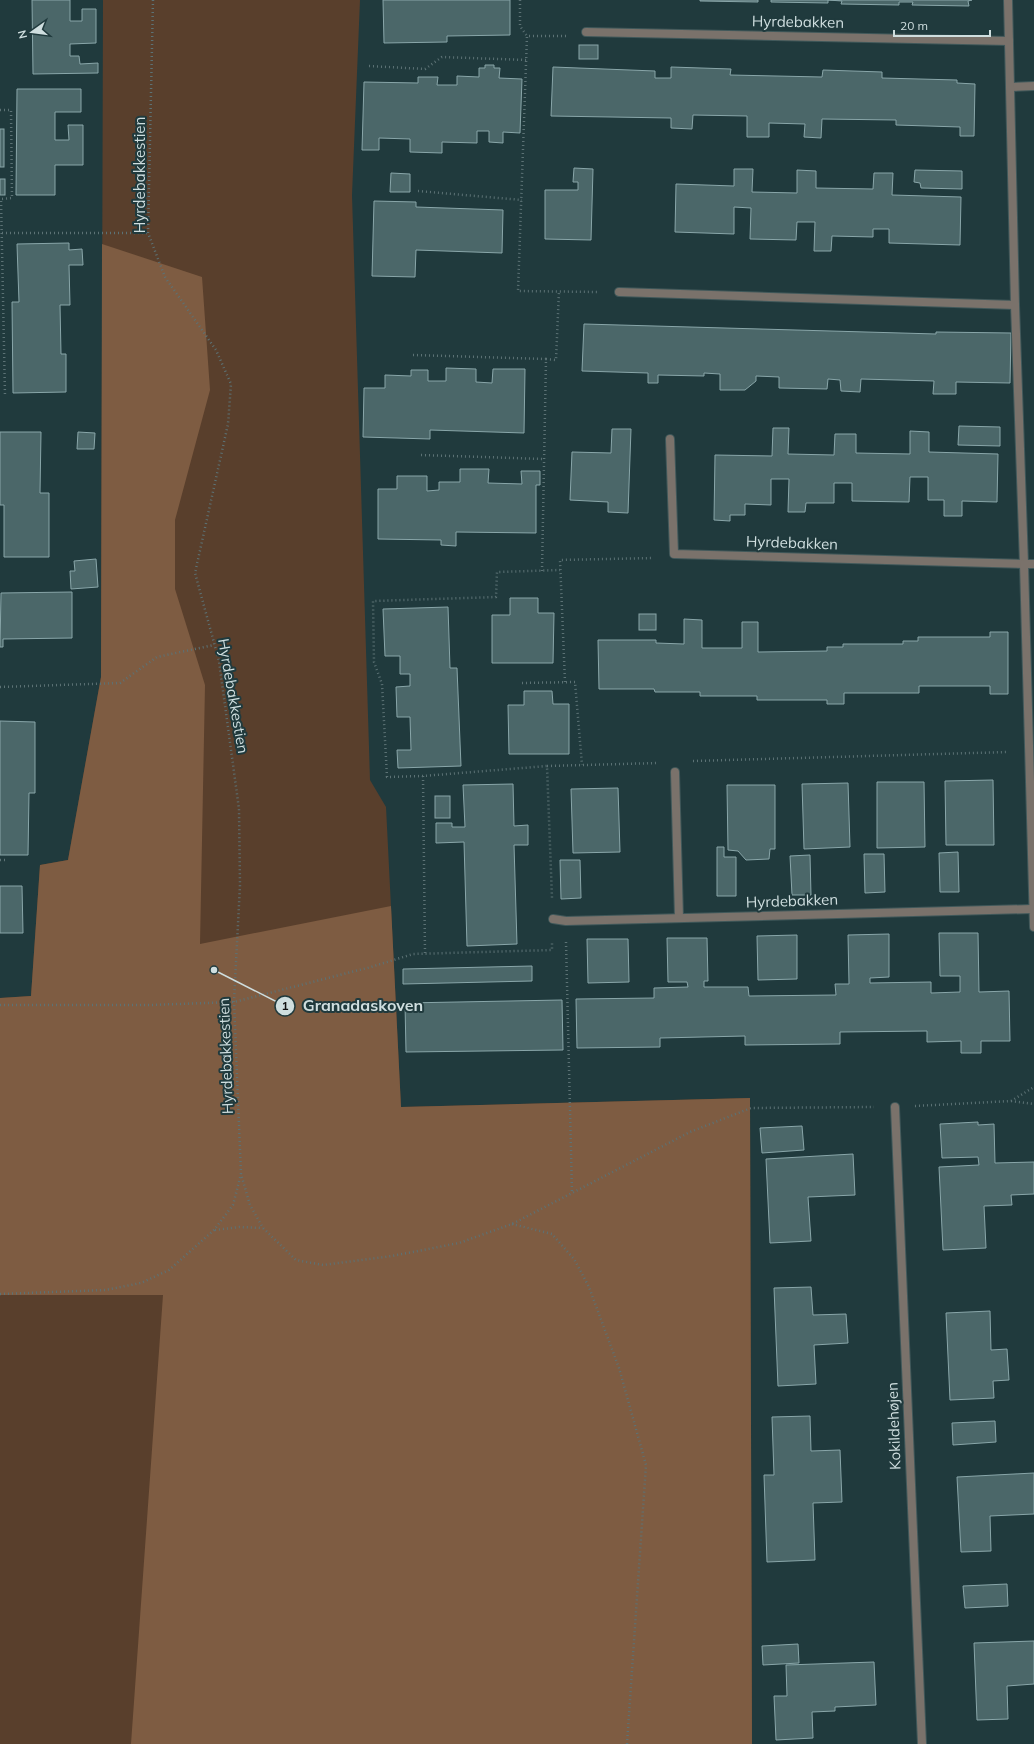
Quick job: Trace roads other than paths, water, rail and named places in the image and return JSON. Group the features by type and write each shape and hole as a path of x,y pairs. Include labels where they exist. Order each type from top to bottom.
{"street":[{"path":"1008,0 1015,305 1024,564 1032,909 1034,928"},
{"name":"Hyrdebakken","path":"586,32 1009,41"},
{"path":"1010,87 1034,86"},
{"path":"619,292 1015,305"},
{"name":"Hyrdebakken","path":"670,439 674,554 1034,564"},
{"path":"675,772 679,918"},
{"name":"Hyrdebakken","path":"553,920 566,921 1032,909"},
{"name":"Kokildehøjen","path":"895,1107 922,1744"}],"place":[{"name":"Granadaskoven","path":"214,970"}]}
